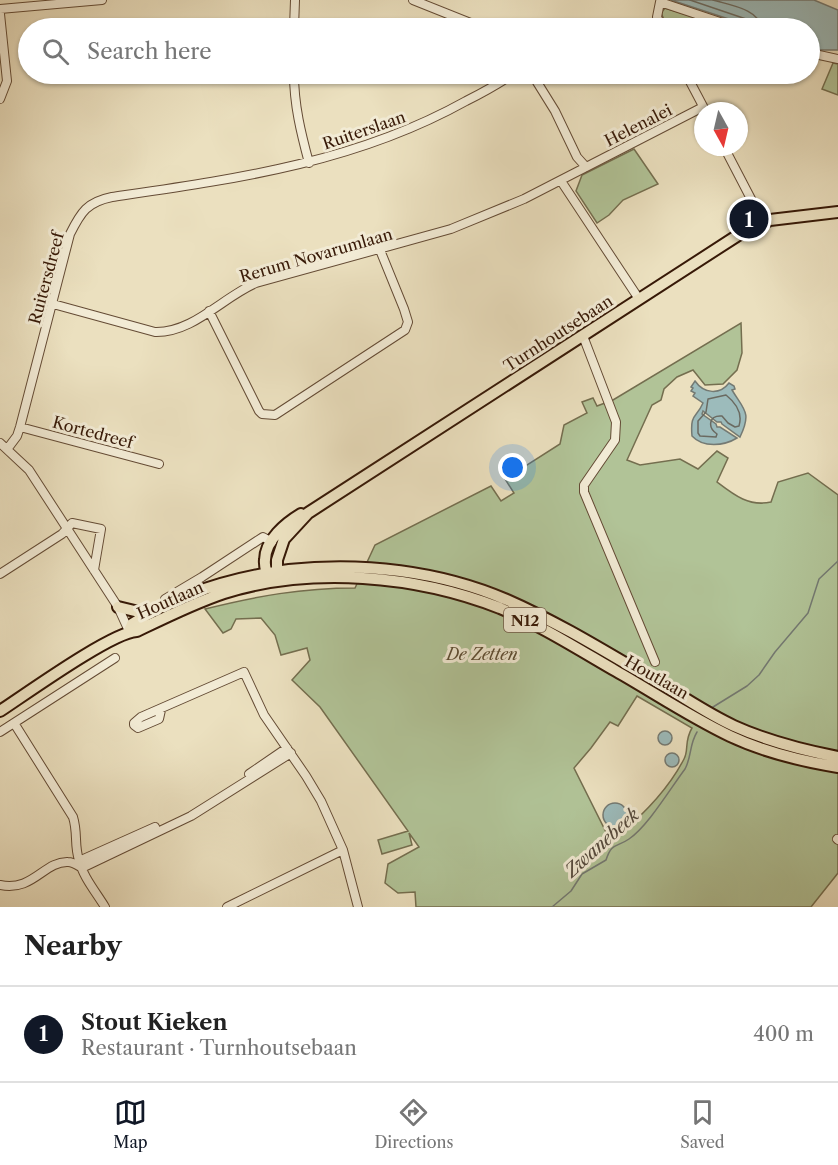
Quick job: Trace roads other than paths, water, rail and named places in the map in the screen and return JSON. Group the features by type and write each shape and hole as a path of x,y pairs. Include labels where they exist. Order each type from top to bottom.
{"main road":[{"name":"Turnhoutsebaan","path":"276,543 287,523 301,514 308,513 743,232 763,222 838,212"},
{"path":"272,577 265,559 276,543"},
{"name":"Houtlaan","path":"125,634 132,624 147,614 203,590 272,577 321,568 360,568 433,577 475,588 543,617 733,726 782,744 838,757"},
{"name":"Houtlaan","path":"125,634 138,631 181,609 272,577 376,579 431,587 472,598 514,615 561,639 729,736 783,755 838,767"},
{"path":"118,607 147,614"},
{"name":"N12","path":"0,711 93,651 125,634"}],"street":[{"path":"0,9 102,0"},
{"path":"294,18 295,0"},
{"path":"413,0 458,18"},
{"path":"659,18 657,13 660,2 708,18"},
{"path":"0,14 7,81 0,99"},
{"path":"820,55 838,59"},
{"path":"294,84 297,120 309,163"},
{"name":"Ruiterslaan","path":"213,182 309,163 412,128 449,111 496,84"},
{"path":"539,84 552,104 583,169"},
{"path":"691,84 700,102"},
{"name":"Helenalei","path":"583,169 694,114"},
{"path":"729,156 763,222"},
{"name":"Rerum Novarumlaan","path":"53,304 155,332 167,332 177,329 256,283 451,229 524,199 583,169"},
{"path":"563,180 639,299"},
{"name":"Ruitersdreef","path":"8,448 17,436 20,427 70,234 82,212 90,204 112,197 213,182"},
{"path":"208,311 259,411 262,414 275,415 405,330 408,322 380,250"},
{"path":"583,336 616,422 615,440 584,484 584,492 655,662"},
{"name":"Kortedreef","path":"20,427 159,464"},
{"path":"0,442 29,470 68,528 118,607 125,634"},
{"path":"0,574 62,534 72,523 101,530 94,570"},
{"path":"165,599 262,537 276,543"},
{"path":"0,732 115,658"},
{"path":"161,710 244,672 264,715 321,801 343,850 358,907"},
{"path":"14,723 73,817 77,830 80,865 105,907"},
{"path":"0,885 21,885 56,865 66,862 80,865 190,814 289,751"},
{"path":"227,907 343,850"}],"water":[{"path":"671,0 814,0 838,10 838,50 820,50 820,18 726,18"},
{"path":"695,381 707,391 721,390 729,383 734,386 735,389 732,390 746,416 740,437 703,411 702,414 717,427 737,438 726,443 708,444 692,436 693,420 703,403 693,396 695,393 691,391"},
{"path":"665,731 670,733 672,738 670,743 665,745 660,743 658,738 660,733"},
{"path":"672,753 677,755 679,760 677,765 672,767 667,765 665,760 667,755"},
{"path":"615,803 624,806 627,815 624,824 615,827 606,824 603,815 606,806"}],"waterway":[{"name":"Zwanebeek","path":"713,707 747,686 759,675 808,613 819,579 838,561"},
{"name":"Zwanebeek","path":"552,907 571,891 582,874 606,860 612,848 629,839 651,816 685,769 697,732"}],"place":[{"name":"Stout Kieken","path":"749,219"}],"park label":[{"name":"De Zetten","path":"482,654"}]}
